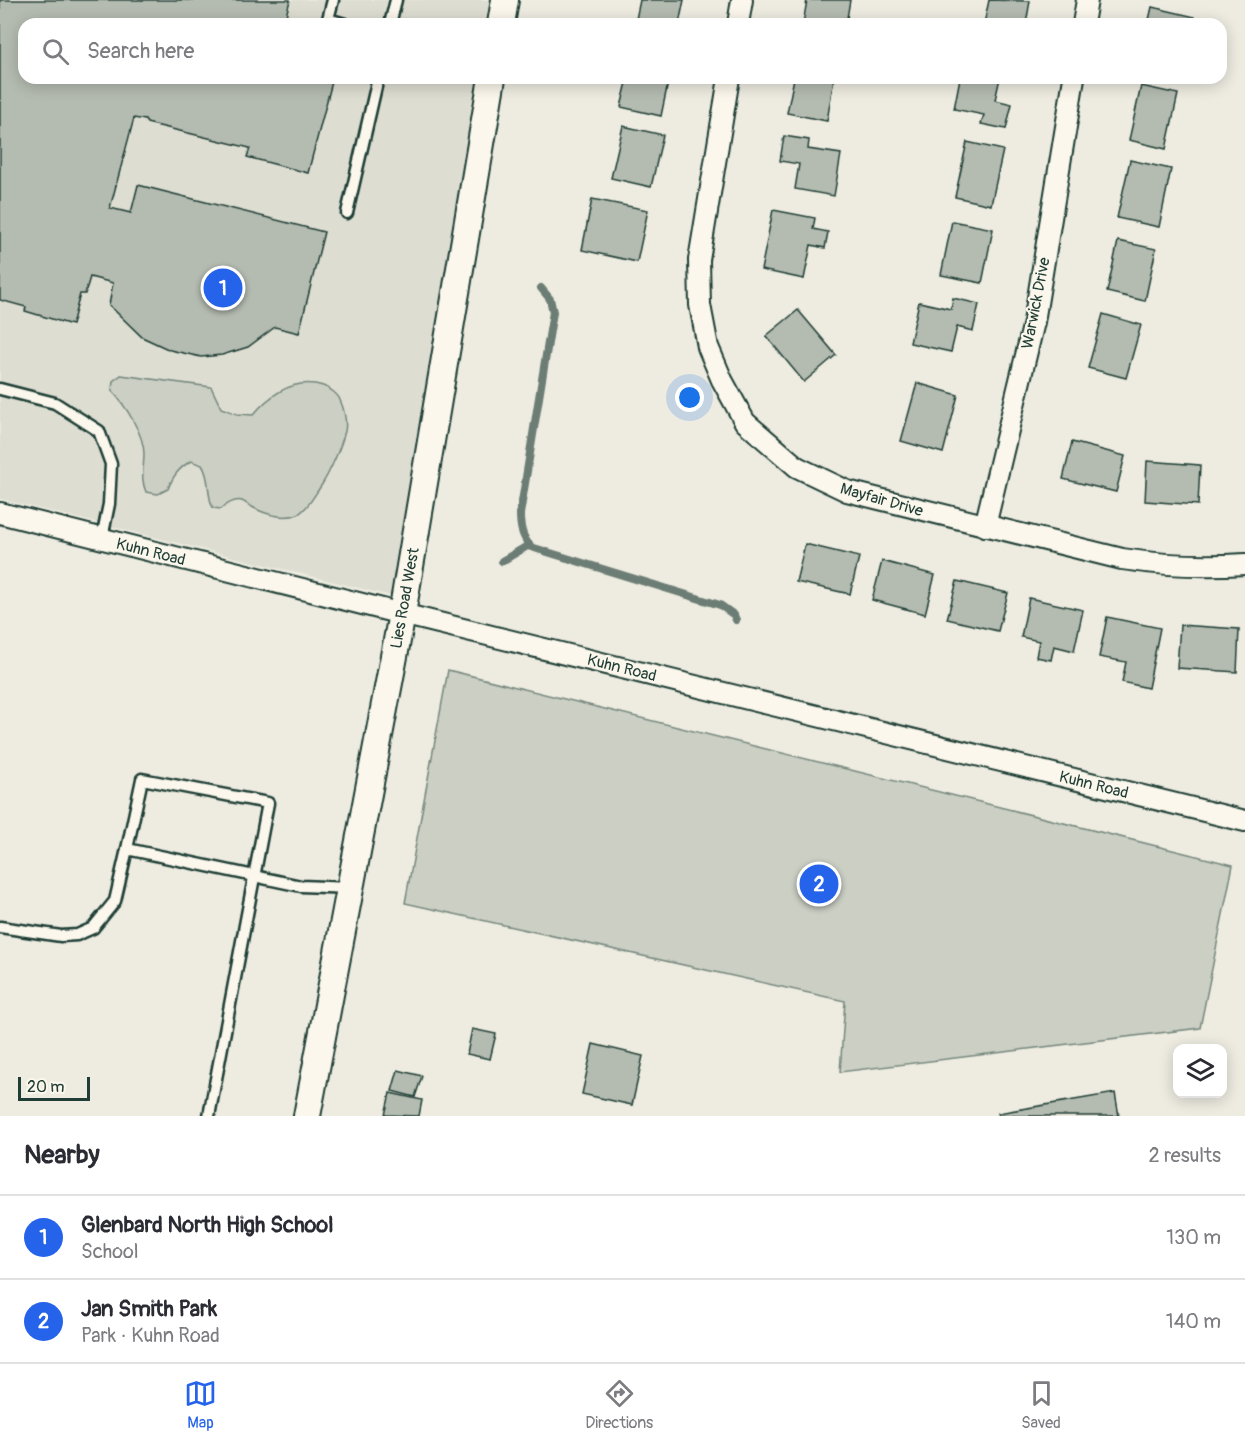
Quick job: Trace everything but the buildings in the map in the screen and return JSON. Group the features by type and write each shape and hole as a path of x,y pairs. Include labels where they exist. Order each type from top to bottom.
{"street":[{"path":"502,18 505,0"},
{"path":"739,18 742,0"},
{"path":"1084,18 1087,0"},
{"name":"Lies Road West","path":"307,1116 402,614 491,84"},
{"name":"Mayfair Drive","path":"728,84 699,260 700,305 708,347 722,380 745,423 797,467 847,491 1133,561 1187,566 1245,564"},
{"name":"Warwick Drive","path":"985,526 1034,322 1073,84"},
{"name":"Kuhn Road","path":"0,513 1245,821"}],"lane":[{"path":"328,18 333,0"},
{"path":"392,18 396,0"},
{"path":"347,213 377,84"},
{"path":"0,389 55,402 99,431 111,464 109,504 102,538"},
{"path":"0,927 61,936 77,935 93,928 115,901 142,779 268,803 208,1116"},
{"path":"127,849 301,886 350,888"}],"shaded area":[{"path":"0,0 494,0 491,18 18,18 18,84 480,84 395,597 0,499"},
{"path":"121,375 211,387 221,408 237,414 253,415 267,400 284,389 302,384 323,386 339,398 345,415 345,431 335,459 321,486 305,509 293,516 269,514 242,501 231,502 221,509 213,508 205,470 202,465 191,461 177,473 168,489 158,494 146,492 143,482 144,454 141,438 128,412 112,391 113,381"},
{"path":"448,670 1233,865 1200,1028 840,1072 845,1001 405,903"}],"waterway":[{"path":"541,288 550,299 553,312 520,514 525,539 531,547 720,605 734,615 736,620"},
{"path":"502,561 529,545"}],"place":[{"name":"Glenbard North High School","path":"223,288"},
{"name":"Jan Smith Park","path":"819,884"}]}
